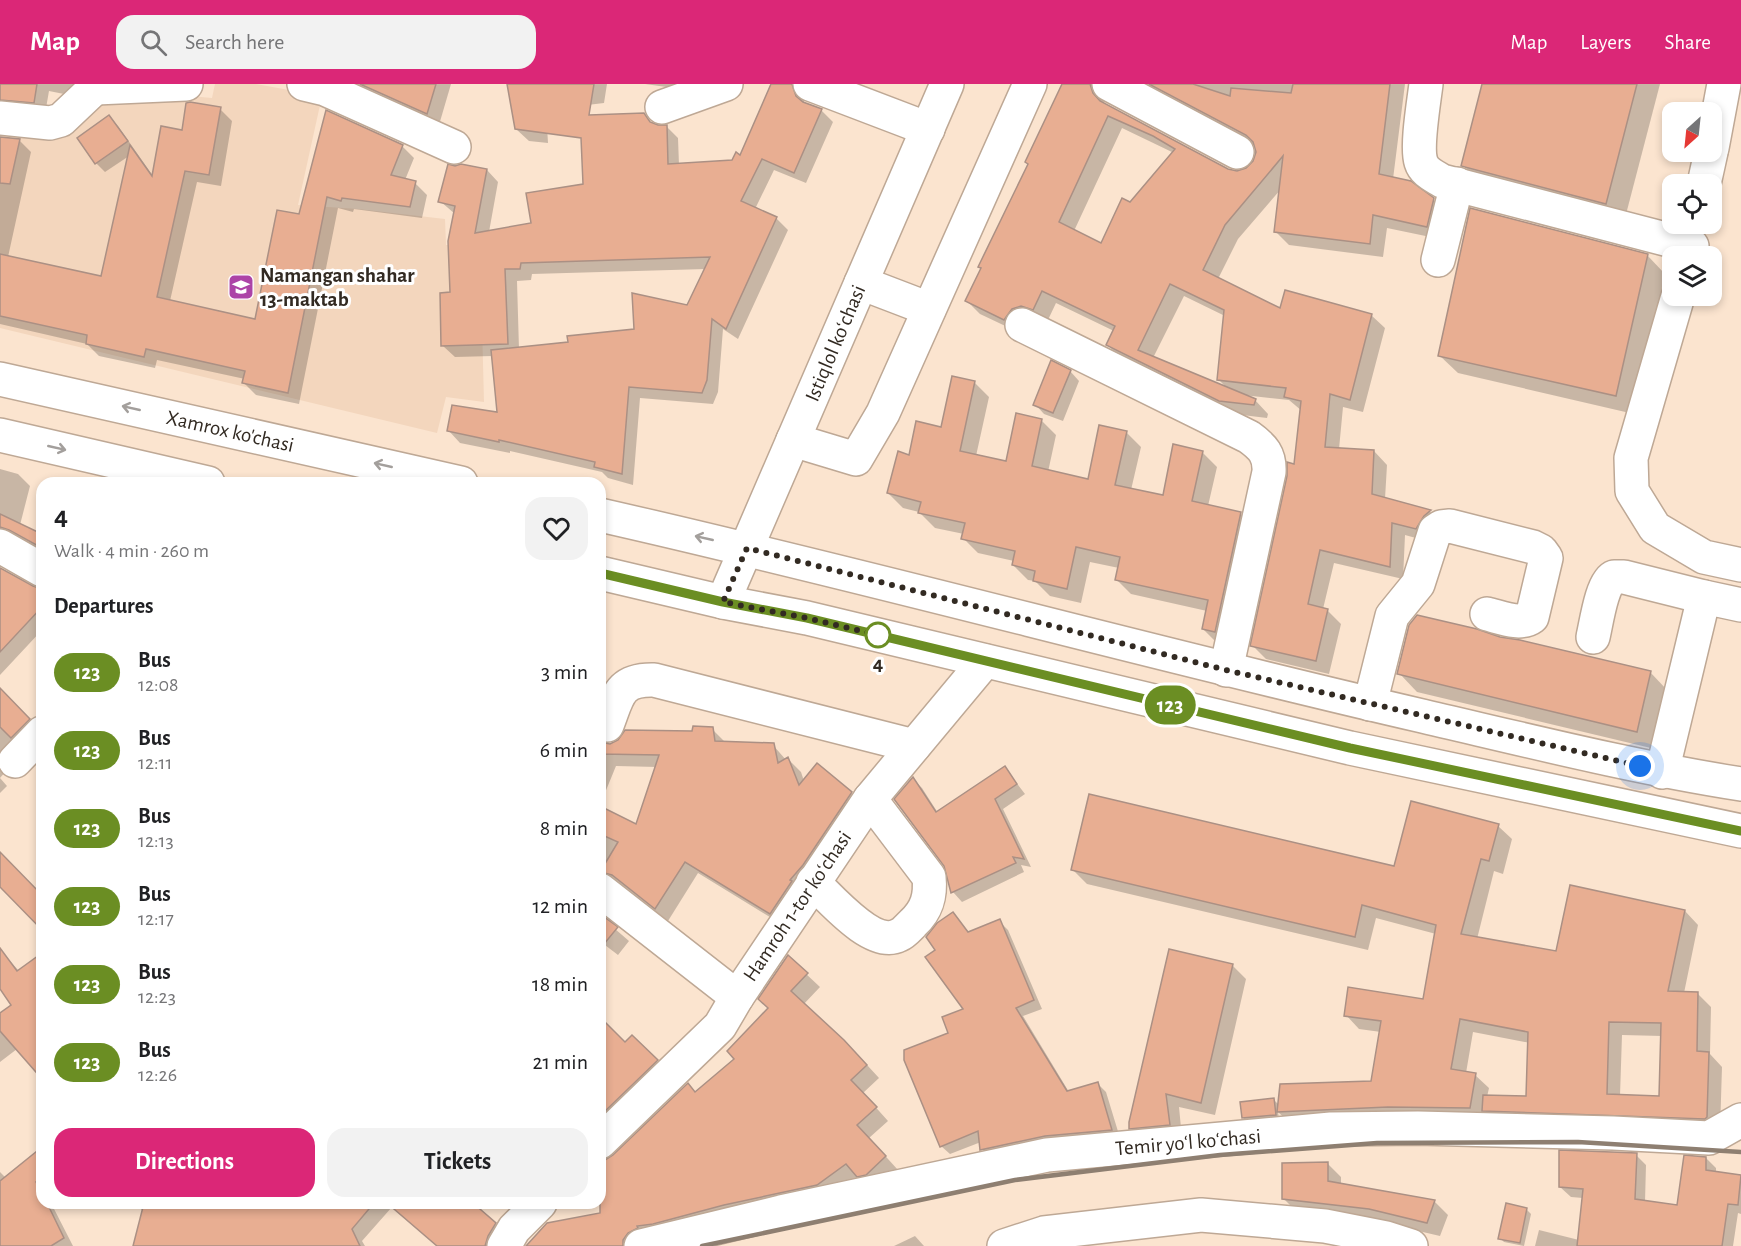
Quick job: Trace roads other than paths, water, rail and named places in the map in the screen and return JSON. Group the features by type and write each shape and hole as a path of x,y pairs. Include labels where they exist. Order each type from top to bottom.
{"street":[{"path":"0,118 50,123 61,120 98,86 186,84"},
{"path":"304,84 325,89 454,147"},
{"path":"662,107 726,84"},
{"path":"810,84 928,129"},
{"name":"Istiqlol koʻchasi","path":"723,602 947,84"},
{"path":"793,440 856,459 883,412 1030,84"},
{"path":"1109,84 1237,152"},
{"path":"1426,84 1420,147 1421,162 1429,174 1442,181 1693,242"},
{"path":"1720,102 1724,84"},
{"path":"1438,260 1457,184"},
{"path":"861,283 929,309"},
{"path":"1675,306 1630,458 1632,490 1655,528 1704,557 1741,565"},
{"path":"1022,325 1262,446 1269,460 1269,472 1226,670"},
{"name":"Xamrox ko'chasi","path":"0,379 434,477"},
{"path":"0,435 182,477"},
{"path":"606,515 747,548 1226,670 1662,771 1741,784"},
{"path":"1370,704 1392,616 1418,584 1431,538 1441,527 1450,526 1533,547 1541,551 1546,558 1532,618 1527,621 1518,621 1487,614"},
{"path":"0,546 36,567"},
{"path":"606,574 723,602 807,618 1350,748 1741,831"},
{"path":"1593,637 1604,589 1608,581 1614,577 1624,577 1741,605"},
{"path":"1662,771 1704,597"},
{"name":"Hamroh 1-tor koʻchasi","path":"606,1136 720,1026 736,997 870,799 984,661"},
{"path":"607,725 620,690 630,683 654,680 914,746"},
{"path":"15,761 36,739"},
{"path":"813,882 861,927 873,935 888,938 899,936 921,916 928,902 929,877 870,799"},
{"path":"606,895 736,997"},
{"name":"Temir yoʻl koʻchasi","path":"641,1246 781,1212 1047,1155 1331,1129 1418,1128 1613,1132 1709,1138 1741,1120"},
{"path":"504,1246 514,1229 534,1209"},
{"path":"1004,1246 1044,1233 1201,1215 1325,1226 1386,1238 1411,1246"}],"railway":[{"path":"702,1246 1015,1180 1220,1155 1377,1143 1578,1142 1741,1152"}],"place":[{"name":"Namangan shahar 13-maktab","path":"241,287"},
{"name":"4","path":"878,635"}]}
